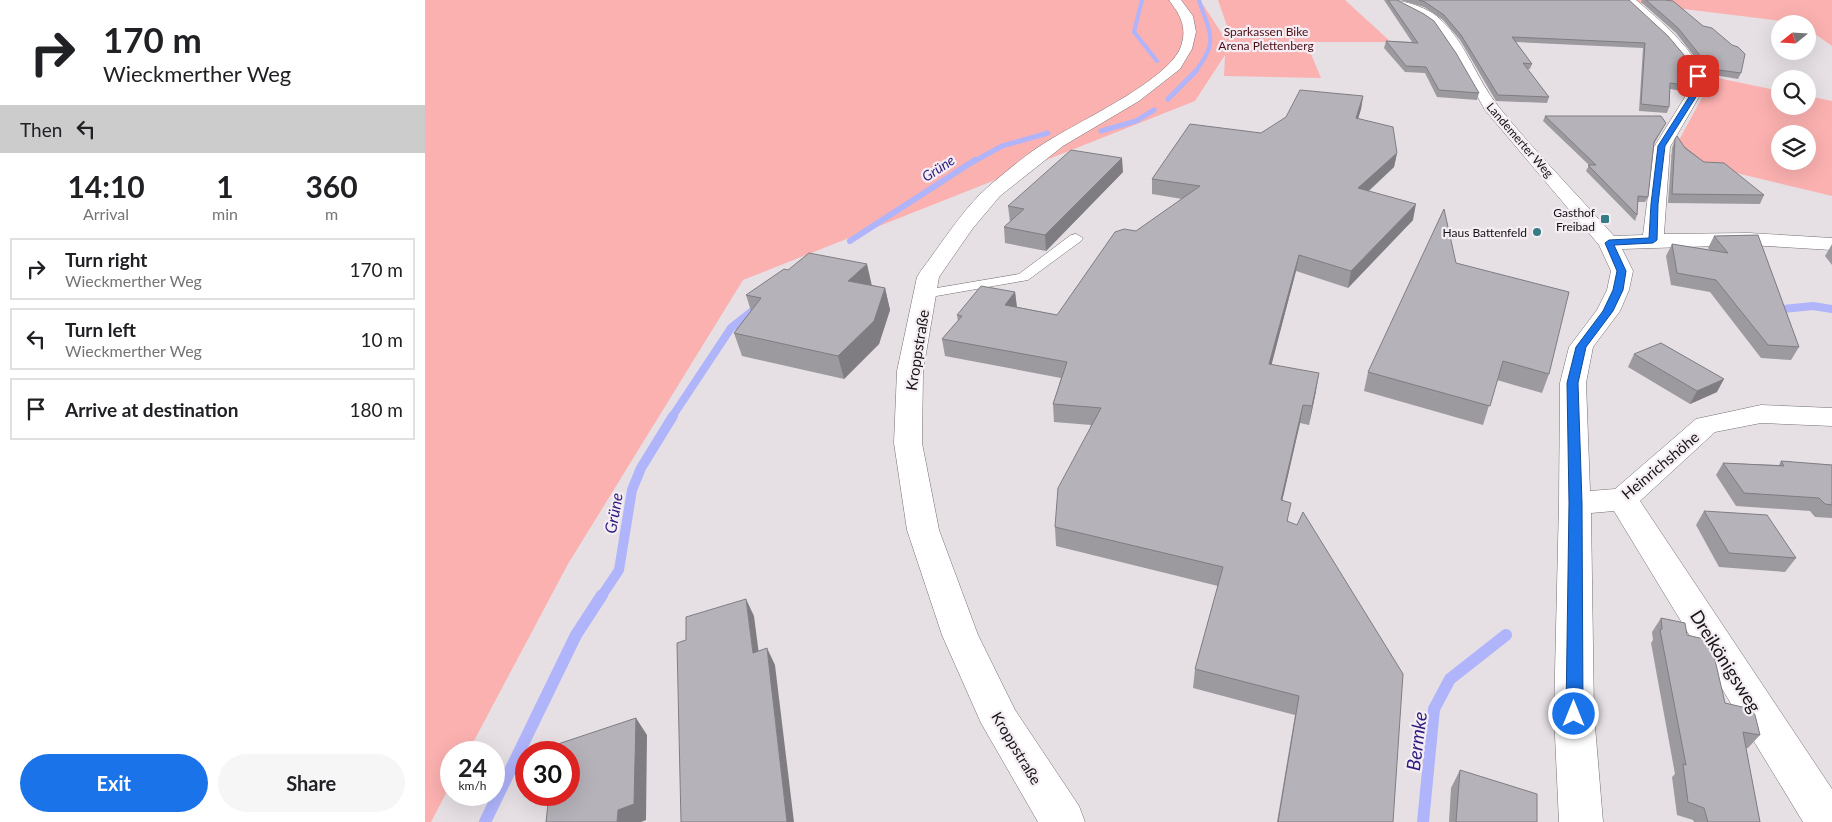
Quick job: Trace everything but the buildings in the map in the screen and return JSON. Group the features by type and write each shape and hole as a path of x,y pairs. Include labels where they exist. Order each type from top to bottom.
{"street":[{"name":"Kroppstraße","path":"1063,822 1001,723 959,635 923,530 908,443 910,371 928,277 966,224 993,192 1026,164 1057,142 1134,98 1175,66 1187,48 1190,32 1187,16 1175,0"},
{"name":"Landemerter Weg","path":"1392,0 1428,16 1438,23 1463,58 1490,107 1609,243 1622,271 1618,290 1608,311 1581,347 1573,383 1575,503 1574,714 1581,822"},
{"path":"1629,0 1671,36 1689,58 1698,76 1693,97 1662,146 1653,240"},
{"path":"1609,243 1653,240 1802,241 1832,244"},
{"name":"Heinrichshöhe","path":"1575,503 1623,499 1706,425 1761,414 1832,418"},
{"name":"Dreikönigsweg","path":"1623,499 1828,822"}],"lane":[{"path":"925,294 1023,277 1076,238"}],"green space":[{"name":"Sparkassen Bike Arena Plettenberg","path":"425,0 1198,0 1202,3 1226,40 1227,26 1218,0 1345,0 1391,42 1306,42 1321,78 1224,76 1225,55 1195,101 743,280 568,564 474,741 440,741 440,805 431,822 425,822"},
{"path":"1610,0 1832,0 1832,46 1816,35 1816,15 1771,15 1771,20"},
{"path":"1713,77 1771,89 1771,115 1816,115 1816,98 1832,101 1832,196 1670,157"}],"waterway":[{"path":"1142,0 1134,32 1157,61"},
{"name":"Grüne","path":"1195,72 1208,52 1210,44 1209,29 1199,0"},
{"name":"Grüne","path":"1168,99 1195,72"},
{"name":"Grüne","path":"1101,131 1136,121 1154,110"},
{"name":"Grüne","path":"973,162 1002,146 1048,133"},
{"name":"Grüne","path":"850,241 975,160"},
{"name":"Grüne","path":"672,417 731,328 760,305"},
{"name":"Bermke","path":"1783,309 1813,306 1832,309"},
{"name":"Grüne","path":"601,597 619,570 632,490 641,468 673,416"},
{"name":"Grüne","path":"485,822 576,635 602,595"},
{"name":"Bermke","path":"1423,822 1434,709 1450,679 1506,635"}],"place":[{"name":"Gasthof Freibad","path":"1605,219"},
{"name":"Haus Battenfeld","path":"1537,232"}],"route":[{"path":"1574,714 1575,503 1573,383 1581,347 1608,311 1618,290 1622,271 1609,243 1653,240 1662,146 1693,97 1698,76"}]}
